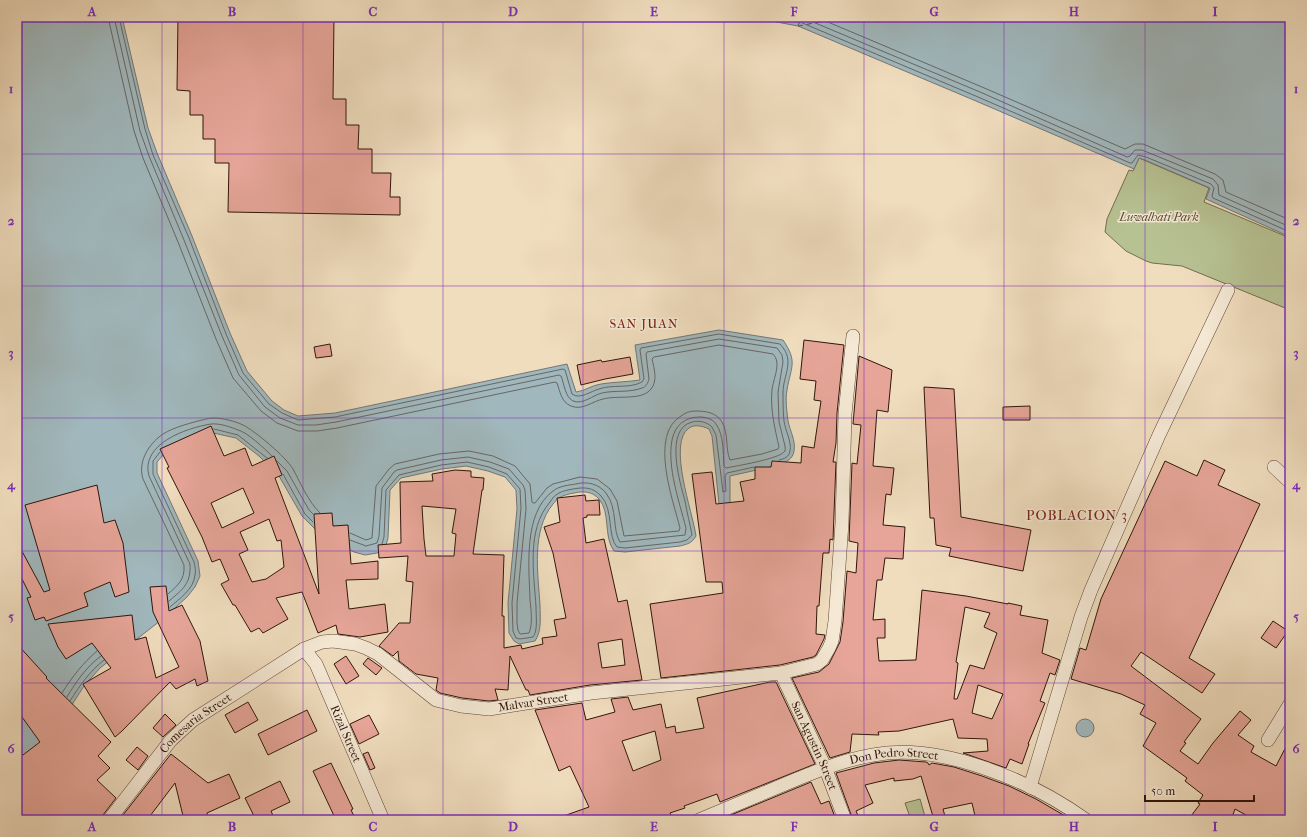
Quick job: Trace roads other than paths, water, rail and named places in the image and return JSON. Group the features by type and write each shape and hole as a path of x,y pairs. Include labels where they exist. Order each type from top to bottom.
{"street":[{"path":"1030,787 1081,617 1091,590 1158,435 1228,290"},
{"name":"Malvar Street","path":"304,649 322,642 333,641 355,644 378,654 436,700 461,706 489,709 563,696 781,673 817,664 824,656 832,641 835,621 840,564 845,414 853,336"},
{"path":"1274,467 1290,482"},
{"name":"Comesaria Street","path":"109,820 171,740 183,728 193,720 304,649"},
{"name":"Rizal Street","path":"304,649 316,664 382,820"},
{"name":"San Agustin Street","path":"781,673 825,767 845,820"},
{"path":"1268,740 1290,704"},
{"name":"Don Pedro Street","path":"699,820 825,767 872,755 899,752 951,758 984,768 1030,787 1061,803 1086,820"}],"water":[{"path":"17,17 122,17 148,128 230,333 247,371 272,401 284,410 298,416 335,413 567,364 576,392 598,385 640,380 635,345 719,330 783,340 788,347 792,359 786,394 788,421 794,444 794,451 791,458 779,465 730,476 730,523 721,523 712,436 709,429 704,427 696,426 689,428 683,436 680,448 683,479 696,536 690,543 680,546 625,552 614,551 609,539 605,511 603,505 596,496 587,492 581,492 558,498 546,515 541,527 539,539 537,566 540,605 539,633 535,641 519,644 514,641 509,633 508,603 517,509 516,490 505,477 466,466 442,469 401,478 390,490 388,538 385,549 377,553 365,555 354,552 323,537 302,516 279,476 259,456 236,438 213,433 169,448 157,462 157,473 198,561 200,576 195,587 187,597 165,617 100,668 84,686 57,728 17,801"},
{"path":"750,17 1290,17 1290,237 1206,199 1210,188 1145,160 1139,158 1134,169 798,26"},
{"path":"1085,719 1091,722 1094,728 1091,734 1085,737 1079,734 1076,728 1079,722"}],"district":[{"name":"SAN JUAN","path":"644,323"},
{"name":"POBLACION 3","path":"1077,515"}],"park label":[{"name":"Luwalhati Park","path":"1159,217"}]}
